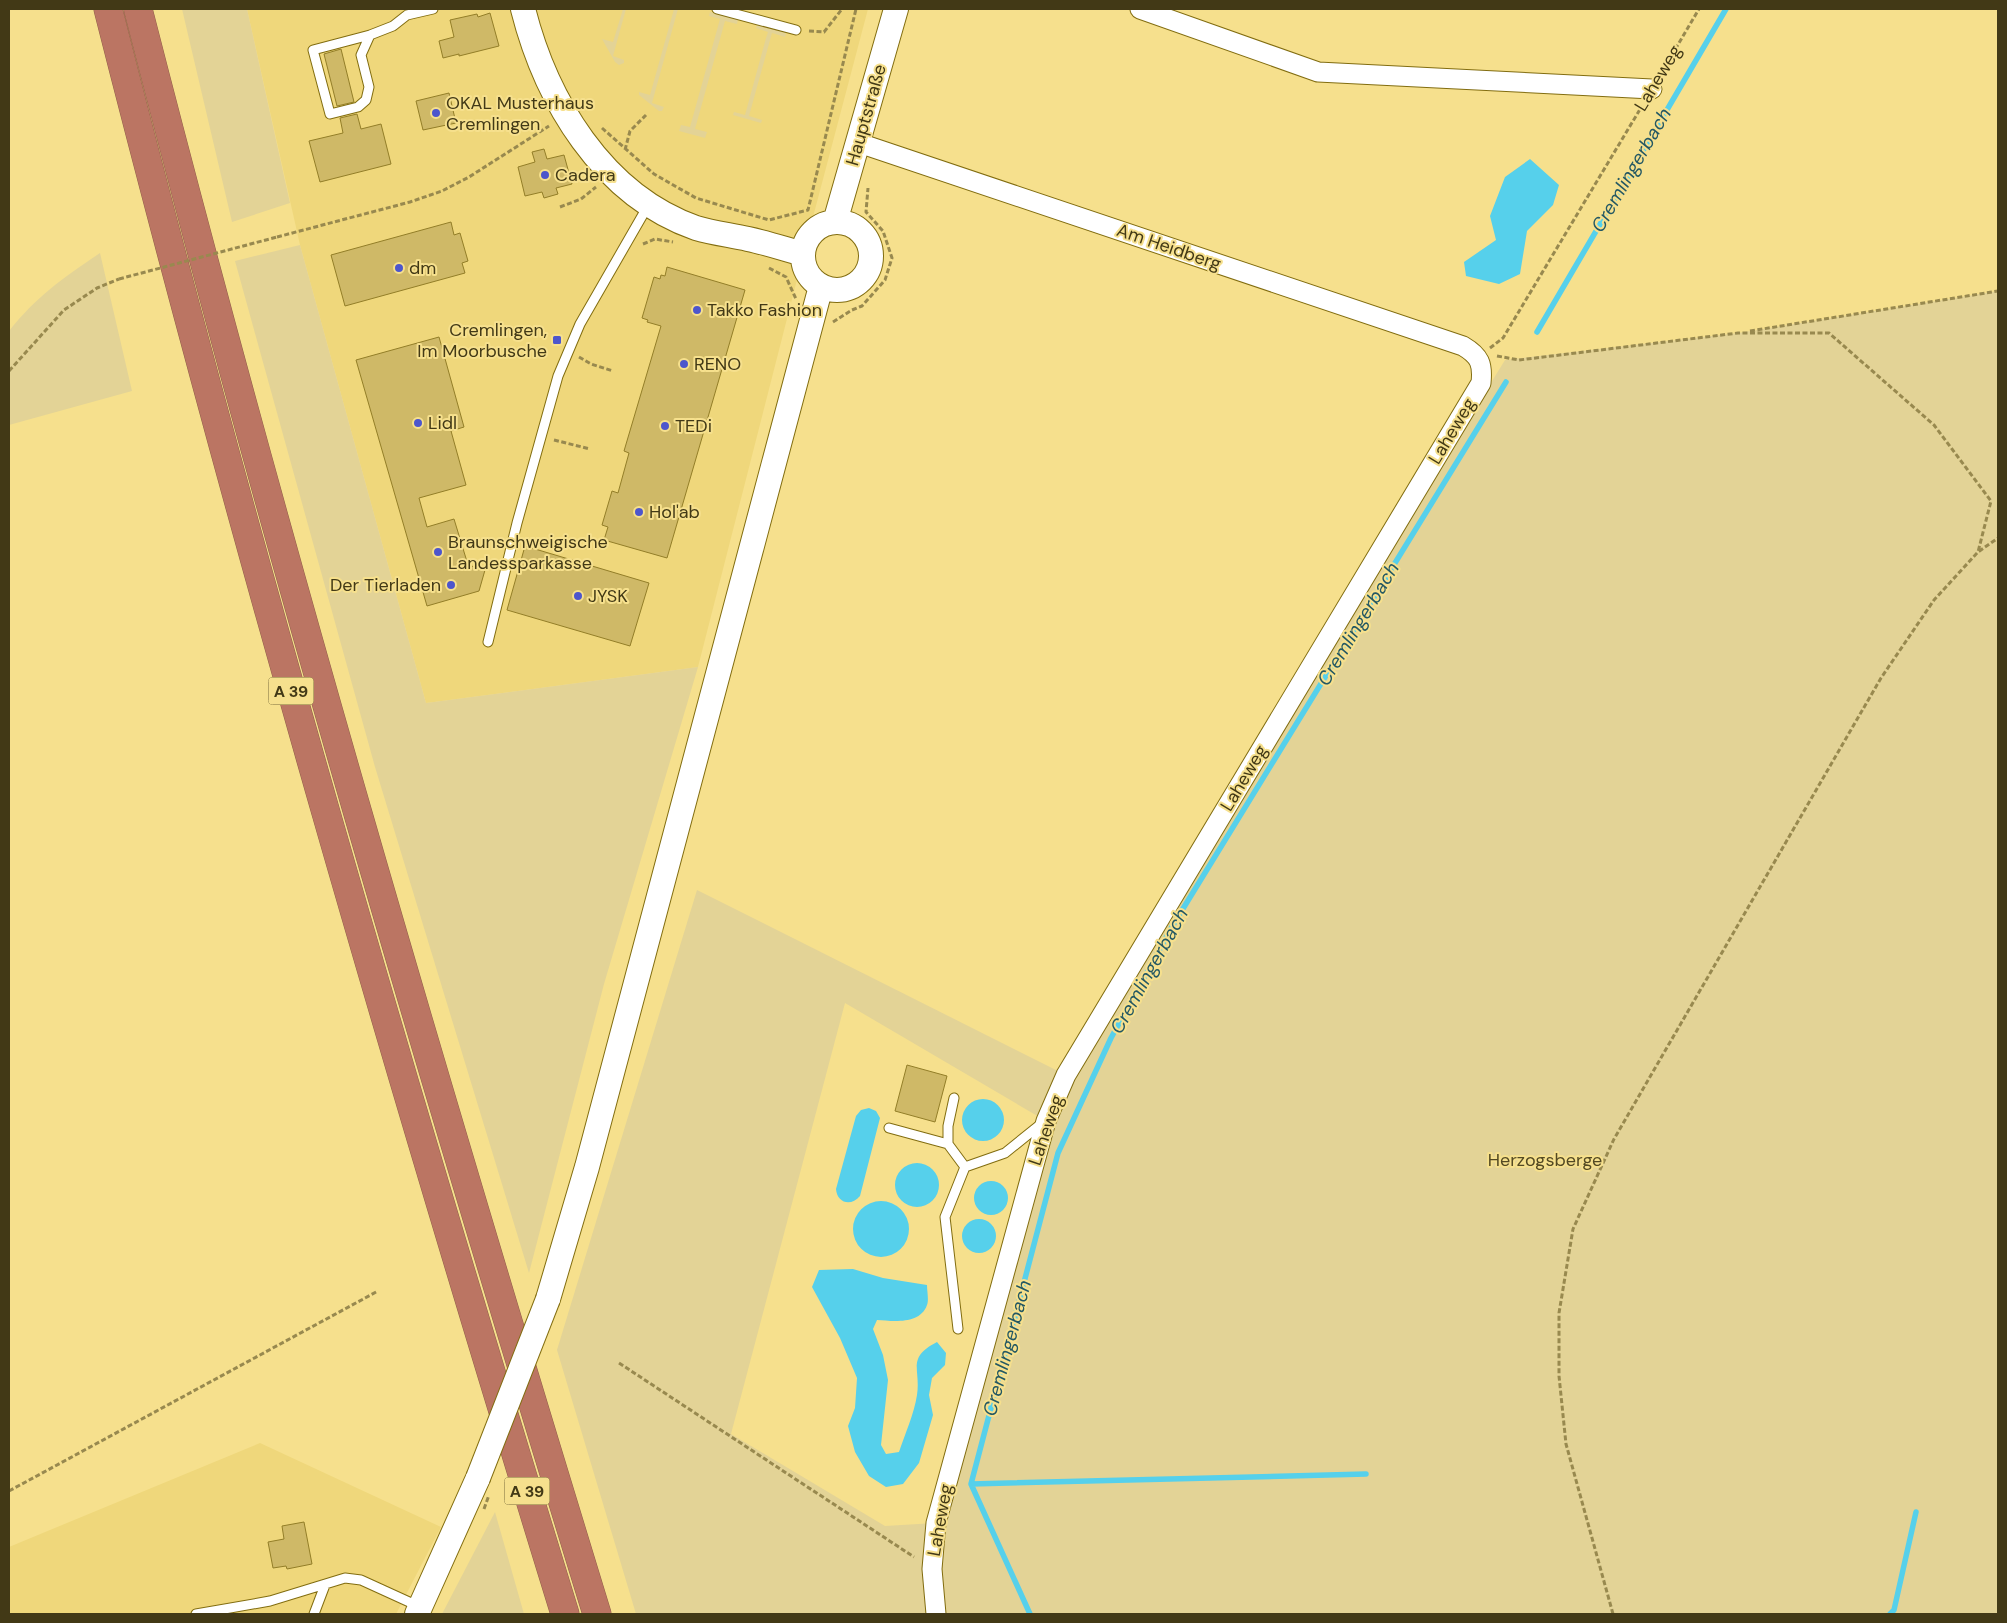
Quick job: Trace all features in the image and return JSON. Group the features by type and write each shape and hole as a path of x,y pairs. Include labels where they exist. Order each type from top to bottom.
{"highway":[{"name":"A 39","path":"108,9 231,477 321,796 489,1368 565,1614"},
{"name":"A 39","path":"138,9 259,468 347,780 472,1208 597,1614"}],"street":[{"path":"523,9 537,58 566,116 593,153 610,172 649,203 696,228 803,254"},
{"name":"Hauptstraße","path":"835,222 896,9"},
{"path":"1140,9 1318,72 1652,89"},
{"name":"Am Heidberg","path":"858,143 1463,346 1476,356"},
{"path":"835,222 844,222 860,230 870,245 871,263 868,272 856,285 839,290 821,286 808,273 803,254 808,238 813,232 820,227 835,222"},
{"path":"419,1611 478,1478 548,1299 587,1167 821,286"},
{"name":"Laheweg","path":"936,1614 932,1569 936,1523 1046,1121 1066,1075 1481,382 1482,368 1476,356"}],"lane":[{"path":"370,35 361,55 369,87 366,100 358,107 330,114 314,50 370,35 393,26 406,12 433,9"},
{"path":"717,9 796,30"},
{"path":"488,642 558,376 568,350 594,300 649,203"},
{"path":"954,1098 948,1126 948,1144 965,1167"},
{"path":"958,1329 945,1217 965,1167 1005,1153 1046,1121"},
{"path":"889,1128 948,1144"},
{"path":"196,1614 270,1601 345,1578 361,1580 419,1611"},
{"path":"314,1614 325,1585"}],"path":[{"path":"796,30 824,32 842,9"},
{"path":"598,123 625,150 654,174 696,198 769,220 808,210 856,9"},
{"name":"Laheweg","path":"1476,356 1503,338 1700,9"},
{"path":"625,150 630,131 646,115"},
{"path":"9,370 64,310 97,288 119,279 410,202 442,191 469,177 566,116"},
{"path":"560,207 581,199 592,191"},
{"path":"1476,356 1504,356 1519,360 1738,333 1998,291"},
{"path":"1738,333 1829,333 1934,425 1991,501 1978,552"},
{"path":"568,350 591,364 613,371"},
{"path":"541,436 590,449"},
{"path":"1613,1614 1566,1444 1559,1376 1560,1314 1573,1229 1614,1139 1880,678 1934,600 1978,552 1998,538"},
{"path":"9,1491 378,1291"},
{"path":"619,1363 932,1569"}],"shaded area":[{"path":"247,9 868,9 698,667 426,703 300,245"},
{"path":"260,1443 441,1527 396,1614 9,1614 9,1547"}],"green space":[{"path":"182,9 247,9 290,203 232,222"},
{"path":"623,9 626,9 613,56 624,60 624,63 619,65 615,62 602,39 613,42"},
{"path":"674,9 678,9 652,103 664,107 662,111 659,111 639,95 639,92 650,95"},
{"path":"710,12 738,19 737,24 725,21 695,129 707,132 705,138 679,131 681,125 690,127 720,19 709,16"},
{"path":"757,25 786,33 785,37 772,33 749,116 762,120 761,123 733,115 734,112 745,115 768,32 756,28"},
{"path":"300,245 426,703 698,667 604,984 529,1273 375,767 235,261"},
{"path":"100,253 132,391 9,425 9,331 51,288"},
{"name":"Herzogsberge","path":"1998,291 1998,1614 636,1614 557,1350 697,890 1066,1075 1505,360 1738,333","holes":["845,1003 1046,1121 935,1523 885,1526 731,1434"]},
{"path":"495,1512 524,1614 442,1614"}],"water":[{"path":"1530,159 1559,185 1553,205 1527,231 1520,274 1499,284 1466,276 1464,262 1496,240 1490,216 1505,177"},
{"path":"987,1099 995,1102 1001,1108 1004,1120 1001,1132 995,1138 979,1141 971,1138 965,1132 962,1116 965,1108 971,1102"},
{"path":"869,1108 876,1111 880,1118 860,1196 853,1202 845,1202 839,1198 836,1189 856,1116 861,1110"},
{"path":"917,1163 929,1167 935,1173 939,1185 935,1197 929,1203 917,1207 905,1203 899,1197 895,1185 899,1173 905,1167"},
{"path":"991,1181 1003,1186 1008,1198 1003,1210 991,1215 979,1210 974,1198 979,1186"},
{"path":"881,1201 892,1203 901,1209 907,1218 909,1229 907,1240 901,1249 892,1255 881,1257 870,1255 861,1249 855,1240 853,1229 855,1218 861,1209 870,1203"},
{"path":"979,1219 991,1224 996,1236 991,1248 979,1253 967,1248 962,1236 967,1224"},
{"path":"853,1269 883,1278 927,1285 928,1303 918,1316 905,1320 877,1320 873,1329 883,1355 888,1380 881,1445 886,1454 899,1452 909,1424 917,1395 917,1365 921,1353 937,1342 946,1353 945,1365 932,1378 929,1395 933,1415 919,1463 903,1484 886,1487 869,1476 855,1452 848,1426 855,1408 857,1378 840,1338 812,1287 819,1270"}],"building":[{"path":"490,13 499,46 443,58 439,41 454,37 450,20 477,14 478,17"},
{"path":"341,49 354,102 337,106 324,54"},
{"name":"OKAL Musterhaus Cremlingen","path":"449,93 456,123 423,130 416,101"},
{"path":"357,114 361,129 381,124 391,164 320,182 309,141 343,133 340,118"},
{"name":"Cadera","path":"544,149 547,159 564,155 572,184 556,188 558,194 544,198 542,192 525,196 518,167 535,162 532,152"},
{"name":"dm","path":"451,222 454,235 460,233 468,261 462,263 465,273 345,306 331,255"},
{"path":"667,267 745,290 667,558 604,540 608,527 602,525 612,491 618,493 629,453 624,451 661,326 647,322 648,320 642,318 654,277 660,279 661,275 665,276"},
{"name":"Lidl","path":"439,337 464,427 451,431 466,485 419,498 427,527 454,519 468,565 485,570 479,591 427,606 356,360"},
{"name":"JYSK","path":"525,546 649,583 630,646 507,610"},
{"path":"907,1065 947,1076 935,1122 895,1111"},
{"path":"304,1522 312,1564 287,1569 286,1566 273,1568 268,1542 284,1539 282,1526"}],"waterway":[{"name":"Cremlingerbach","path":"1537,332 1726,9"},
{"name":"Cremlingerbach","path":"1030,1614 971,1484 1058,1153 1111,1038 1173,925 1506,382"},
{"path":"971,1484 1366,1474"},
{"path":"1890,1614 1894,1610 1916,1512"}],"place":[{"name":"OKAL Musterhaus Cremlingen","path":"436,113"},
{"name":"Cadera","path":"545,175"},
{"name":"dm","path":"399,268"},
{"name":"Takko Fashion","path":"697,310"},
{"name":"Cremlingen, Im Moorbusche","path":"557,340"},
{"name":"RENO","path":"684,364"},
{"name":"Lidl","path":"418,423"},
{"name":"TEDi","path":"665,426"},
{"name":"Hol'ab","path":"639,512"},
{"name":"Braunschweigische Landessparkasse","path":"438,552"},
{"name":"Der Tierladen","path":"451,585"},
{"name":"JYSK","path":"578,596"}]}
